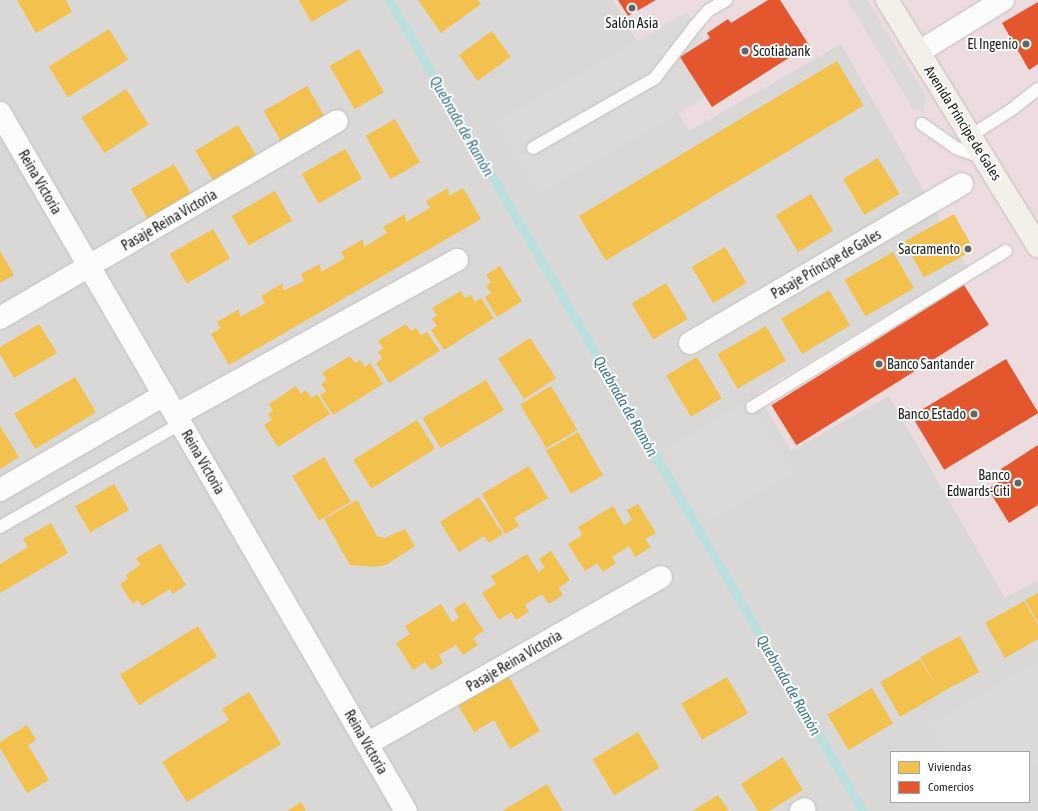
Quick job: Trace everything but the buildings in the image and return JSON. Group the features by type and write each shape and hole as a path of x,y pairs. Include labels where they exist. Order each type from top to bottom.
{"main road":[{"name":"Avenida Príncipe de Gales","path":"887,0 1038,246"}],"street":[{"path":"919,52 1003,0"},
{"name":"Reina Victoria","path":"0,113 406,811"},
{"name":"Pasaje Reina Victoria","path":"0,318 337,121"},
{"name":"Pasaje Príncipe de Gales","path":"690,343 962,184"},
{"path":"178,419 457,260"},
{"path":"0,490 164,395"},
{"name":"Pasaje Reina Victoria","path":"367,744 661,577"}],"lane":[{"path":"533,148 655,78 709,10 726,0"},
{"path":"970,136 1011,110 1038,89"},
{"path":"922,124 956,148 984,159"},
{"path":"752,407 1006,251"},
{"path":"0,528 178,419"}],"shaded area":[{"path":"0,0 1038,0 1038,811 0,811"},
{"path":"613,0 1038,0 1038,580 1005,598 889,396 791,451 757,393 967,267 841,44 689,131"},
{"path":"847,0 867,0 926,96 924,113 913,109"},
{"name":"Scotiabank","path":"687,12 728,84 540,193 498,121"},
{"path":"748,401 790,475 708,522 666,448"},
{"path":"1036,662 1038,666 1038,765 1030,769 1030,751 947,751 932,724"}],"waterway":[{"name":"Quebrada de Ramón","path":"389,0 863,811"}],"place":[{"name":"Salón Asia","path":"632,8"},
{"name":"El Ingenio","path":"1026,44"},
{"name":"Scotiabank","path":"745,51"},
{"name":"Sacramento","path":"968,249"},
{"name":"Banco Santander","path":"879,364"},
{"name":"Banco Estado","path":"974,414"},
{"name":"Banco Edwards-Citi","path":"1018,483"}]}
